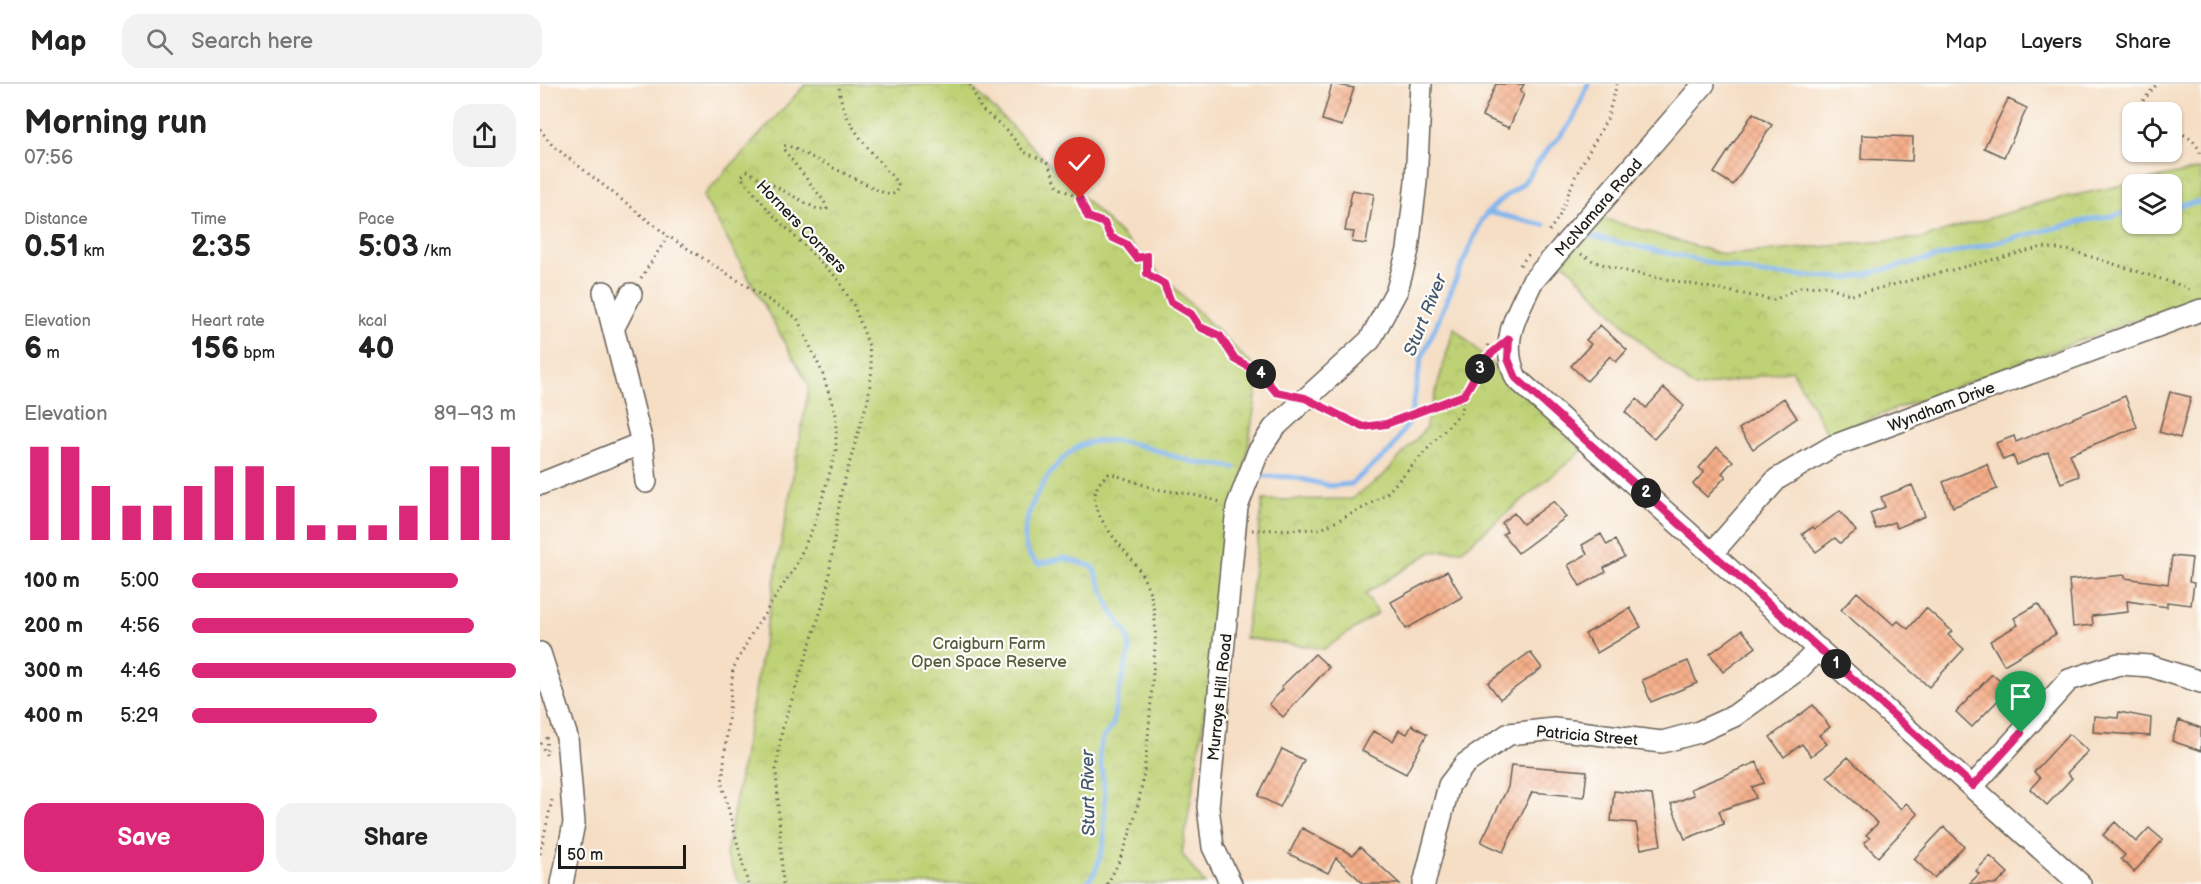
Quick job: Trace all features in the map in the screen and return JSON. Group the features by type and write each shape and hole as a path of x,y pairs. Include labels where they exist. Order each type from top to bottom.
{"street":[{"name":"Murrays Hill Road","path":"1231,884 1213,847 1208,807 1239,502 1255,460 1274,428 1370,339 1397,290 1407,250 1416,182 1421,84"},
{"name":"McNamara Road","path":"1509,339 1518,311 1532,282 1704,84"},
{"path":"604,292 642,444 646,482"},
{"path":"614,327 631,294"},
{"name":"Wyndham Drive","path":"1713,552 1777,479 1833,446 2198,303"},
{"path":"1509,339 1508,359 1516,378 1713,552 2079,884"},
{"path":"540,484 642,444"},
{"name":"Patricia Street","path":"1424,884 1449,785 1465,764 1509,734 1554,729 1662,742 1681,737 1734,716 1799,669 1820,649"},
{"path":"542,662 567,737 574,823 562,884"},
{"path":"1973,786 2068,680 2119,664 2150,666 2201,682"}],"path":[{"name":"Horners Corners","path":"783,884 776,770 782,730 826,595 841,492 868,399 872,369 869,346 854,306 837,278 771,213 741,177 747,171 817,209 827,209 824,201 784,150 784,146 788,145 884,193 891,195 897,192 898,184 848,119 839,97 839,84"},
{"path":"970,84 981,109 1007,130 1024,152 1047,162 1058,187 1080,199 1088,217 1104,223 1111,237 1126,244 1137,258 1147,256 1147,274 1164,284 1171,302 1191,314 1200,327 1220,336 1235,359 1260,373 1276,392 1305,398 1363,427 1386,424 1464,395"},
{"path":"1559,217 1575,177 1607,119 1617,84"},
{"path":"2142,102 2157,84"},
{"path":"540,129 552,144 668,236 797,318 822,372 836,415 836,451 815,523 795,567 752,633 733,669 722,784 748,884"},
{"path":"2182,134 2187,135 2200,151 2201,157"},
{"path":"631,294 668,236"},
{"path":"1564,245 1594,262 1629,272 1773,300 1801,287 1827,286 1852,295 2043,247 2073,251 2186,287 2198,303"},
{"path":"1235,531 1321,529 1367,506 1388,492 1462,411 1464,395 1486,358 1509,339"},
{"path":"1107,884 1119,865 1130,836 1143,785 1157,628 1150,594 1136,565 1099,519 1095,496 1100,479 1110,473 1155,489 1239,502"},
{"path":"540,742 549,759"},
{"path":"540,854 552,800 551,790"}],"green space":[{"name":"Craigburn Farm Open Space Reserve","path":"806,84 969,84 1260,373 1182,854 1205,884 740,884 726,855 809,386 703,196"},
{"path":"2201,169 2201,305 2141,318 1828,434 1792,370 1695,388 1641,342 1563,262 1602,218 1725,255 1923,238 2047,201 2122,185 2122,234 2182,234 2182,174 2177,174"},
{"path":"1454,328 1583,450 1462,550 1431,552 1365,594 1378,613 1324,649 1245,638 1263,500 1351,499 1382,477 1425,429"}],"building":[{"path":"1332,84 1354,88 1342,126 1322,120"},
{"path":"1496,84 1524,84 1520,92 1524,94 1509,128 1482,116"},
{"path":"2008,99 2027,108 2004,157 1984,148"},
{"path":"1753,113 1772,125 1733,185 1714,173"},
{"path":"1862,135 1913,137 1912,161 1861,159"},
{"path":"1352,190 1374,194 1366,244 1352,242 1354,232 1345,231"},
{"path":"1600,325 1627,350 1616,362 1610,356 1587,381 1571,366 1591,344 1586,340"},
{"path":"1664,388 1684,406 1654,439 1625,412 1637,399 1646,408"},
{"path":"2170,392 2191,397 2180,438 2159,432"},
{"path":"2125,396 2137,427 2070,454 2079,476 2061,483 2048,452 2017,465 2013,456 2003,460 1996,443 2014,436 2016,442"},
{"path":"1784,398 1797,418 1753,449 1739,429"},
{"path":"1717,447 1733,461 1722,473 1726,476 1707,497 1693,484 1704,472 1699,468"},
{"path":"1987,464 1997,489 1953,507 1943,482"},
{"path":"1912,485 1925,516 1897,528 1894,522 1876,529 1870,513 1885,507 1881,497"},
{"path":"1554,501 1566,517 1518,553 1503,534 1507,531 1502,523 1514,513 1523,524"},
{"path":"1840,511 1856,531 1840,543 1835,538 1816,552 1802,534 1813,527 1815,529"},
{"path":"1601,534 1607,545 1615,540 1624,557 1604,568 1606,572 1580,586 1568,565 1587,554 1582,545"},
{"path":"2172,556 2192,558 2189,582 2194,583 2191,605 2167,602 2167,607 2127,601 2128,612 2092,616 2093,625 2073,627 2069,580 2125,575 2125,578 2168,584"},
{"path":"1447,571 1462,597 1406,629 1391,602"},
{"path":"1857,592 1894,625 1898,621 1908,629 1926,608 1952,631 1948,635 1964,649 1929,687 1841,610"},
{"path":"2038,604 2056,634 2004,665 1990,641 2018,625 2014,618"},
{"path":"1630,608 1641,627 1597,653 1585,634"},
{"path":"1742,630 1756,647 1723,672 1710,654"},
{"path":"1530,652 1542,668 1500,699 1488,683"},
{"path":"1315,654 1329,667 1283,717 1269,704 1283,689 1281,687"},
{"path":"1688,661 1697,683 1651,702 1642,680"},
{"path":"1992,674 2009,689 1972,727 1956,712"},
{"path":"1813,705 1830,727 1819,735 1827,744 1811,756 1802,744 1784,757 1770,737"},
{"path":"2119,712 2151,718 2150,736 2093,732 2094,716 2118,718"},
{"path":"2179,720 2201,728 2201,751 2172,741"},
{"path":"1412,725 1427,734 1406,774 1362,751 1373,731 1393,741 1399,730 1407,734"},
{"path":"2069,734 2088,751 2067,773 2072,778 2047,805 2030,789 2040,778 2034,772"},
{"path":"1282,749 1304,760 1280,807 1258,796"},
{"path":"1848,757 1901,809 1906,803 1918,814 1878,857 1864,843 1870,838 1866,835 1878,823 1827,777"},
{"path":"1757,762 1764,783 1752,787 1756,798 1719,811 1724,824 1685,839 1671,804 1694,795 1691,789"},
{"path":"1511,765 1587,771 1584,797 1532,792 1503,852 1481,842 1508,787"},
{"path":"1614,791 1652,795 1661,845 1641,849 1636,823 1611,821"},
{"path":"2115,822 2136,842 2149,828 2163,840 2134,872 2121,859 2125,855 2103,835"},
{"path":"1944,827 1964,846 1934,878 1914,859"},
{"path":"1302,828 1353,855 1360,847 1400,884 1364,884 1336,858 1328,873 1289,854"},
{"path":"1990,856 2008,873 1997,884 1969,884 1979,874 1976,871"}],"waterway":[{"name":"Sturt River","path":"1260,476 1293,477 1330,486 1351,484 1391,450 1410,420 1421,360 1481,221 1495,205 1522,184 1566,129 1575,115 1588,84"},
{"path":"2182,205 2201,202"},
{"path":"1487,212 1544,225"},
{"path":"1590,236 1762,274 1850,278 2088,220 2122,214"},
{"name":"Sturt River","path":"1086,884 1096,870 1104,844 1105,793 1099,752 1103,738 1113,725 1130,649 1127,634 1111,610 1093,567 1064,558 1039,564 1028,553 1025,537 1027,518 1046,479 1060,462 1087,443 1102,441 1130,443 1199,463 1235,468"}],"route":[{"path":"1080,199 1088,217 1104,223 1111,237 1126,244 1137,258 1147,256 1147,274 1164,284 1171,302 1191,314 1200,327 1220,336 1222,343 1235,359 1260,373 1276,392 1305,398 1363,427 1386,424 1464,395 1486,358 1509,339 1508,359 1516,378 1973,786 2021,733"}]}
